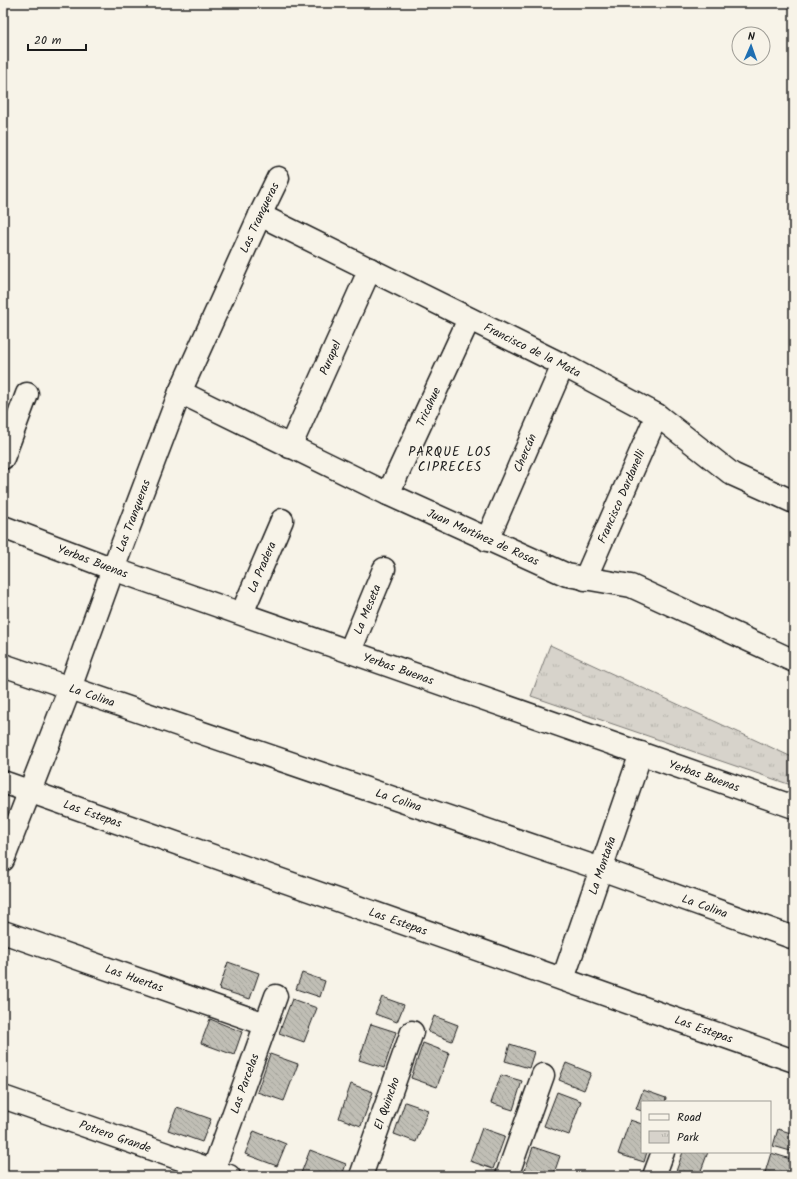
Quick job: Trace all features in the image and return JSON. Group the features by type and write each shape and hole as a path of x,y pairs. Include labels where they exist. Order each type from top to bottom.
{"street":[{"name":"Las Tranqueras","path":"3,860 70,688 180,392 278,178"},
{"name":"Francisco de la Mata","path":"260,215 563,366 657,415 732,474 794,502"},
{"name":"Purapel","path":"290,446 370,269"},
{"name":"Tricahue","path":"388,494 469,319"},
{"name":"Chercán","path":"487,540 563,366"},
{"name":"Juan Martínez de Rosas","path":"180,392 388,494 487,540 567,575 631,586 794,661"},
{"path":"3,458 27,394"},
{"name":"Francisco Dardanelli","path":"585,579 657,415"},
{"name":"La Pradera","path":"242,613 282,520"},
{"name":"Yerbas Buenas","path":"3,528 113,569 794,807"},
{"name":"La Meseta","path":"350,651 384,568"},
{"name":"La Colina","path":"3,665 601,869 794,938"},
{"name":"La Montaña","path":"563,979 641,753"},
{"name":"Las Estepas","path":"3,782 794,1061"},
{"name":"Las Huertas","path":"3,932 265,1024"},
{"name":"Las Parcelas","path":"221,1173 265,1024 276,996"},
{"name":"El Quincho","path":"361,1176 412,1032"},
{"path":"507,1176 543,1076"},
{"name":"Potrero Grande","path":"3,1097 221,1173"},
{"path":"654,1176 663,1153"}],"green space":[{"path":"550,645 794,758 794,786 531,696"}],"building":[{"path":"228,962 259,973 250,999 219,989"},
{"path":"302,973 325,981 320,997 296,989"},
{"path":"382,997 404,1005 397,1022 375,1014"},
{"path":"292,999 317,1008 304,1042 279,1033"},
{"path":"434,1016 458,1025 452,1041 428,1032"},
{"path":"210,1019 242,1032 234,1055 201,1043"},
{"path":"371,1024 396,1032 384,1068 359,1060"},
{"path":"423,1043 449,1053 437,1087 411,1078"},
{"path":"510,1044 534,1052 529,1068 505,1061"},
{"path":"270,1054 298,1064 284,1101 257,1092"},
{"path":"566,1063 591,1073 584,1090 559,1080"},
{"path":"501,1075 522,1081 513,1110 491,1103"},
{"path":"351,1084 373,1092 361,1126 339,1118"},
{"path":"643,1090 666,1098 665,1101 641,1101 641,1111 636,1109"},
{"path":"557,1092 581,1101 569,1135 544,1126"},
{"path":"405,1102 428,1110 416,1142 394,1134"},
{"path":"177,1107 211,1119 202,1142 168,1130"},
{"path":"630,1120 641,1124 641,1153 647,1153 644,1162 618,1154"},
{"path":"482,1128 505,1136 493,1169 470,1161"},
{"path":"778,1129 794,1134 794,1152 773,1146"},
{"path":"254,1131 286,1144 277,1166 245,1154"},
{"path":"533,1147 560,1156 553,1176 523,1176"},
{"path":"310,1150 346,1164 342,1176 300,1176"},
{"path":"683,1153 708,1153 699,1176 681,1176 675,1174"},
{"path":"771,1153 794,1160 789,1176 764,1176"}],"district":[{"name":"PARQUE LOS CIPRECES","path":"450,458"}]}
